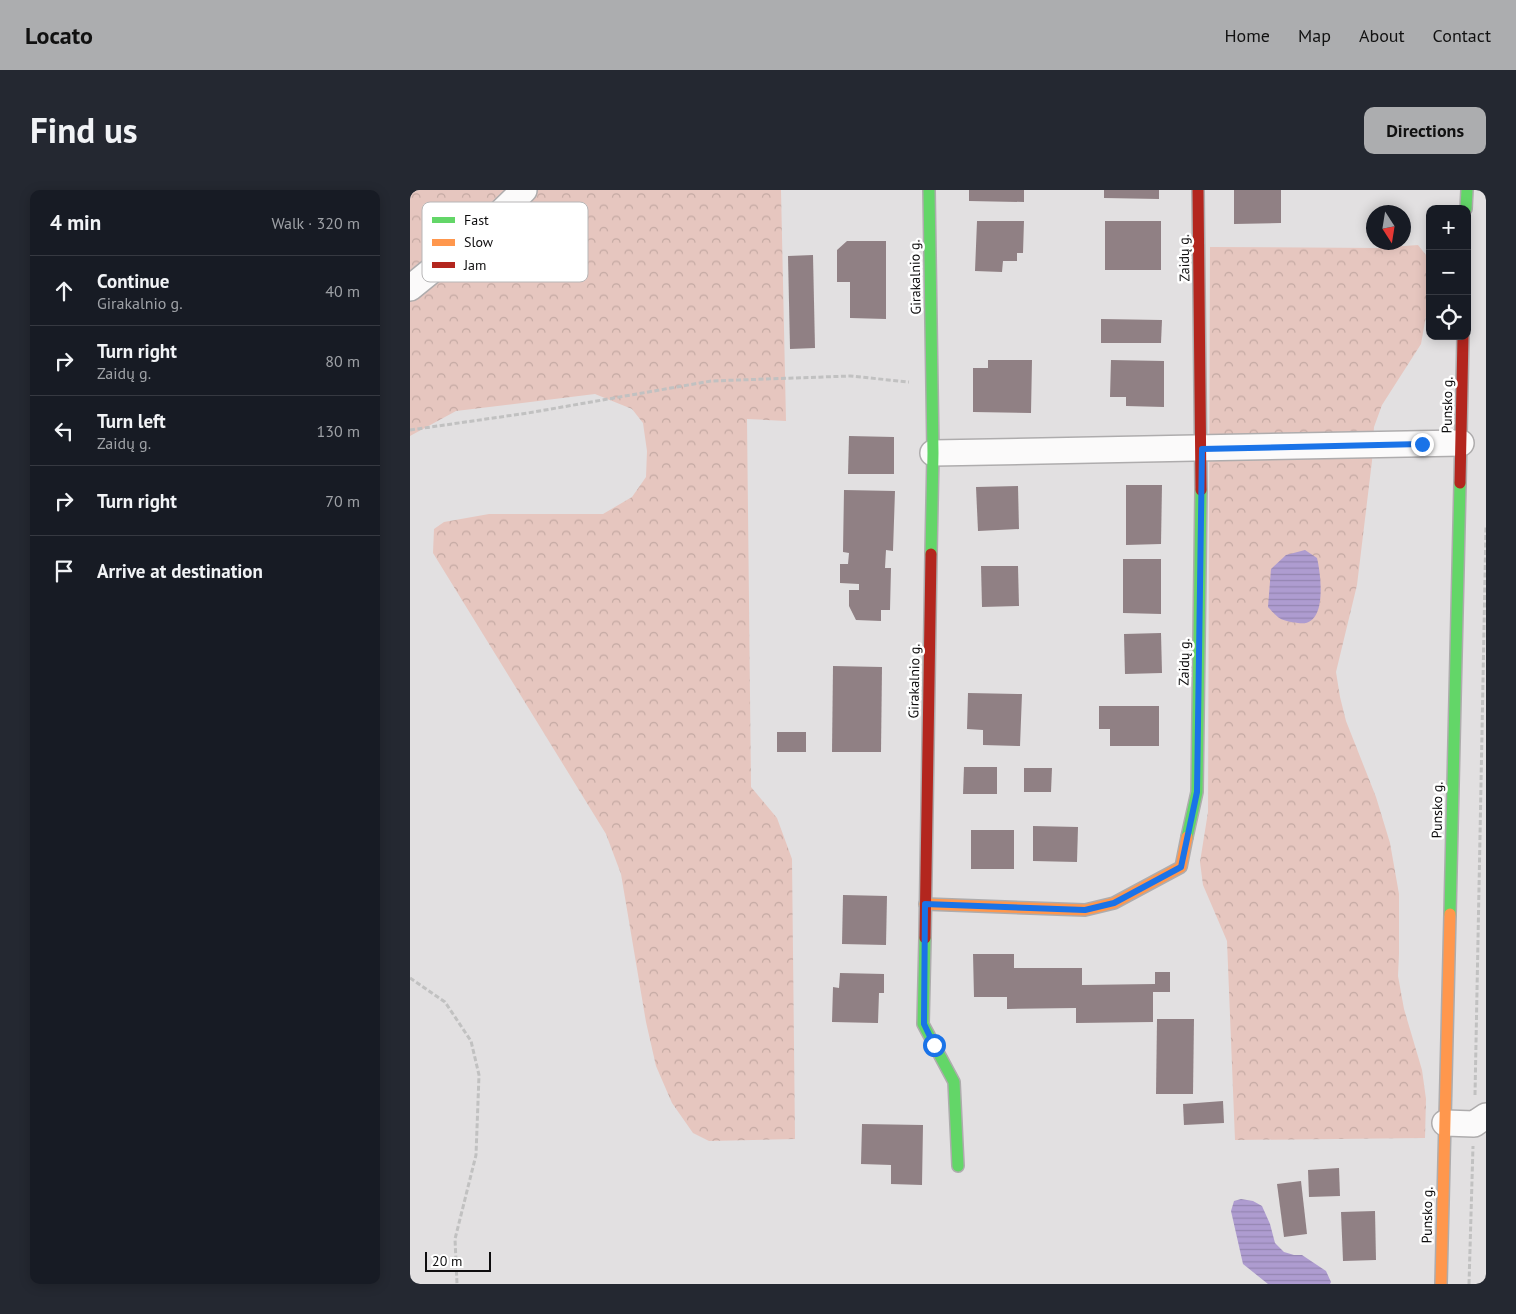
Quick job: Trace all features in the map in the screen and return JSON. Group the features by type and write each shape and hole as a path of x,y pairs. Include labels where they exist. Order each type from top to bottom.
{"street":[{"path":"511,202 524,190"},
{"name":"Girakalnio g.","path":"929,190 933,453 924,1024 954,1082 958,1166"},
{"name":"Zaidų g.","path":"925,904 1085,910 1114,903 1181,867 1197,792 1202,449 1198,190"},
{"path":"1466,205 1467,190"},
{"path":"410,288 422,278"},
{"name":"Punsko g.","path":"1441,1284 1463,340"},
{"path":"933,453 1461,443"},
{"path":"1445,1123 1480,1120"}],"path":[{"path":"410,430 528,414 711,381 850,376 932,385"},
{"path":"1469,1284 1480,1120 1486,526"},
{"path":"410,978 445,1002 471,1041 479,1075 476,1154 455,1239 457,1284"}],"green space":[{"path":"410,190 781,190 786,421 747,419 751,787 777,818 792,859 795,1139 709,1141 693,1133 672,1103 656,1066 646,1022 621,874 606,834 433,553 434,529 444,522 489,514 603,514 632,497 646,477 647,451 643,423 632,409 595,394 456,411 410,436"},
{"path":"1418,245 1426,255 1426,316 1421,344 1382,405 1374,427 1372,461 1357,585 1336,672 1346,721 1376,797 1390,843 1399,894 1398,976 1404,1009 1422,1070 1426,1099 1425,1138 1235,1140 1227,941 1203,885 1200,862 1208,812 1210,247 1411,250 1411,246"}],"shaded area":[{"path":"1305,550 1317,558 1321,587 1320,599 1314,617 1308,622 1298,623 1281,619 1268,607 1271,569 1286,555"},
{"path":"1241,1199 1253,1201 1262,1206 1270,1224 1275,1243 1284,1252 1302,1255 1326,1271 1331,1282 1330,1284 1268,1284 1243,1264 1231,1211 1234,1201"}],"building":[{"path":"969,190 1024,190 1024,202 969,201"},
{"path":"1104,190 1159,190 1159,199 1104,198"},
{"path":"1234,190 1281,190 1281,223 1234,224"},
{"path":"977,221 1024,221 1023,253 1017,253 1017,261 1003,261 1002,272 975,271"},
{"path":"1105,221 1161,221 1161,270 1105,270"},
{"path":"847,241 886,241 886,319 850,318 850,282 837,282 837,250"},
{"path":"813,255 815,348 790,349 788,256"},
{"path":"1101,319 1162,320 1161,343 1101,343"},
{"path":"988,360 1032,360 1031,413 973,412 973,368 988,368"},
{"path":"1111,360 1164,361 1164,407 1126,406 1126,397 1110,397"},
{"path":"849,436 894,437 894,474 848,474"},
{"path":"1126,485 1162,485 1161,544 1126,545"},
{"path":"1018,486 1019,529 978,531 976,487"},
{"path":"844,490 895,491 893,551 886,550 885,568 891,568 890,610 881,610 881,621 856,620 849,606 849,590 859,590 859,584 840,583 840,564 848,564 849,553 843,552"},
{"path":"1123,559 1161,559 1161,614 1123,613"},
{"path":"981,566 1018,566 1019,606 982,607"},
{"path":"1161,633 1162,673 1125,674 1124,634"},
{"path":"833,666 882,667 881,752 832,752"},
{"path":"968,693 1022,694 1020,746 983,745 983,730 967,729"},
{"path":"1099,706 1159,706 1159,746 1110,746 1110,729 1099,729"},
{"path":"777,732 806,732 806,752 777,752"},
{"path":"964,767 997,767 997,794 963,794"},
{"path":"1024,768 1052,768 1051,792 1024,792"},
{"path":"1033,826 1078,827 1077,862 1033,861"},
{"path":"971,830 1014,830 1014,869 971,869"},
{"path":"843,895 887,896 886,945 842,944"},
{"path":"973,954 1014,954 1014,968 1082,968 1082,985 1155,984 1155,972 1170,972 1170,992 1153,992 1153,1022 1076,1023 1076,1008 1007,1009 1007,997 974,997"},
{"path":"840,973 884,974 884,993 879,993 878,1023 832,1022 833,987 839,988"},
{"path":"1157,1019 1194,1019 1193,1094 1156,1094"},
{"path":"1223,1101 1224,1123 1184,1125 1183,1104"},
{"path":"862,1124 923,1125 922,1185 891,1184 891,1165 861,1164"},
{"path":"1339,1168 1340,1196 1309,1197 1308,1170"},
{"path":"1301,1181 1307,1234 1284,1237 1277,1184"},
{"path":"1375,1211 1376,1260 1343,1261 1341,1212"}],"traffic: fast":[{"path":"929,190 933,453 931,554"},
{"path":"1466,205 1467,190"},
{"path":"1450,914 1460,483"},
{"path":"1187,837 1197,792 1201,490"},
{"path":"925,938 923,1024 954,1082 958,1166"}],"traffic: slow":[{"path":"925,904 1085,910 1114,903 1181,867 1187,837"},
{"path":"1441,1284 1450,914"}],"traffic: jam":[{"path":"1198,190 1201,490"},
{"path":"1460,483 1463,340"},
{"path":"925,938 931,554"}],"route":[{"path":"934,1045 924,1024 925,904 1085,910 1114,903 1181,867 1197,792 1202,449 1422,444"}]}
